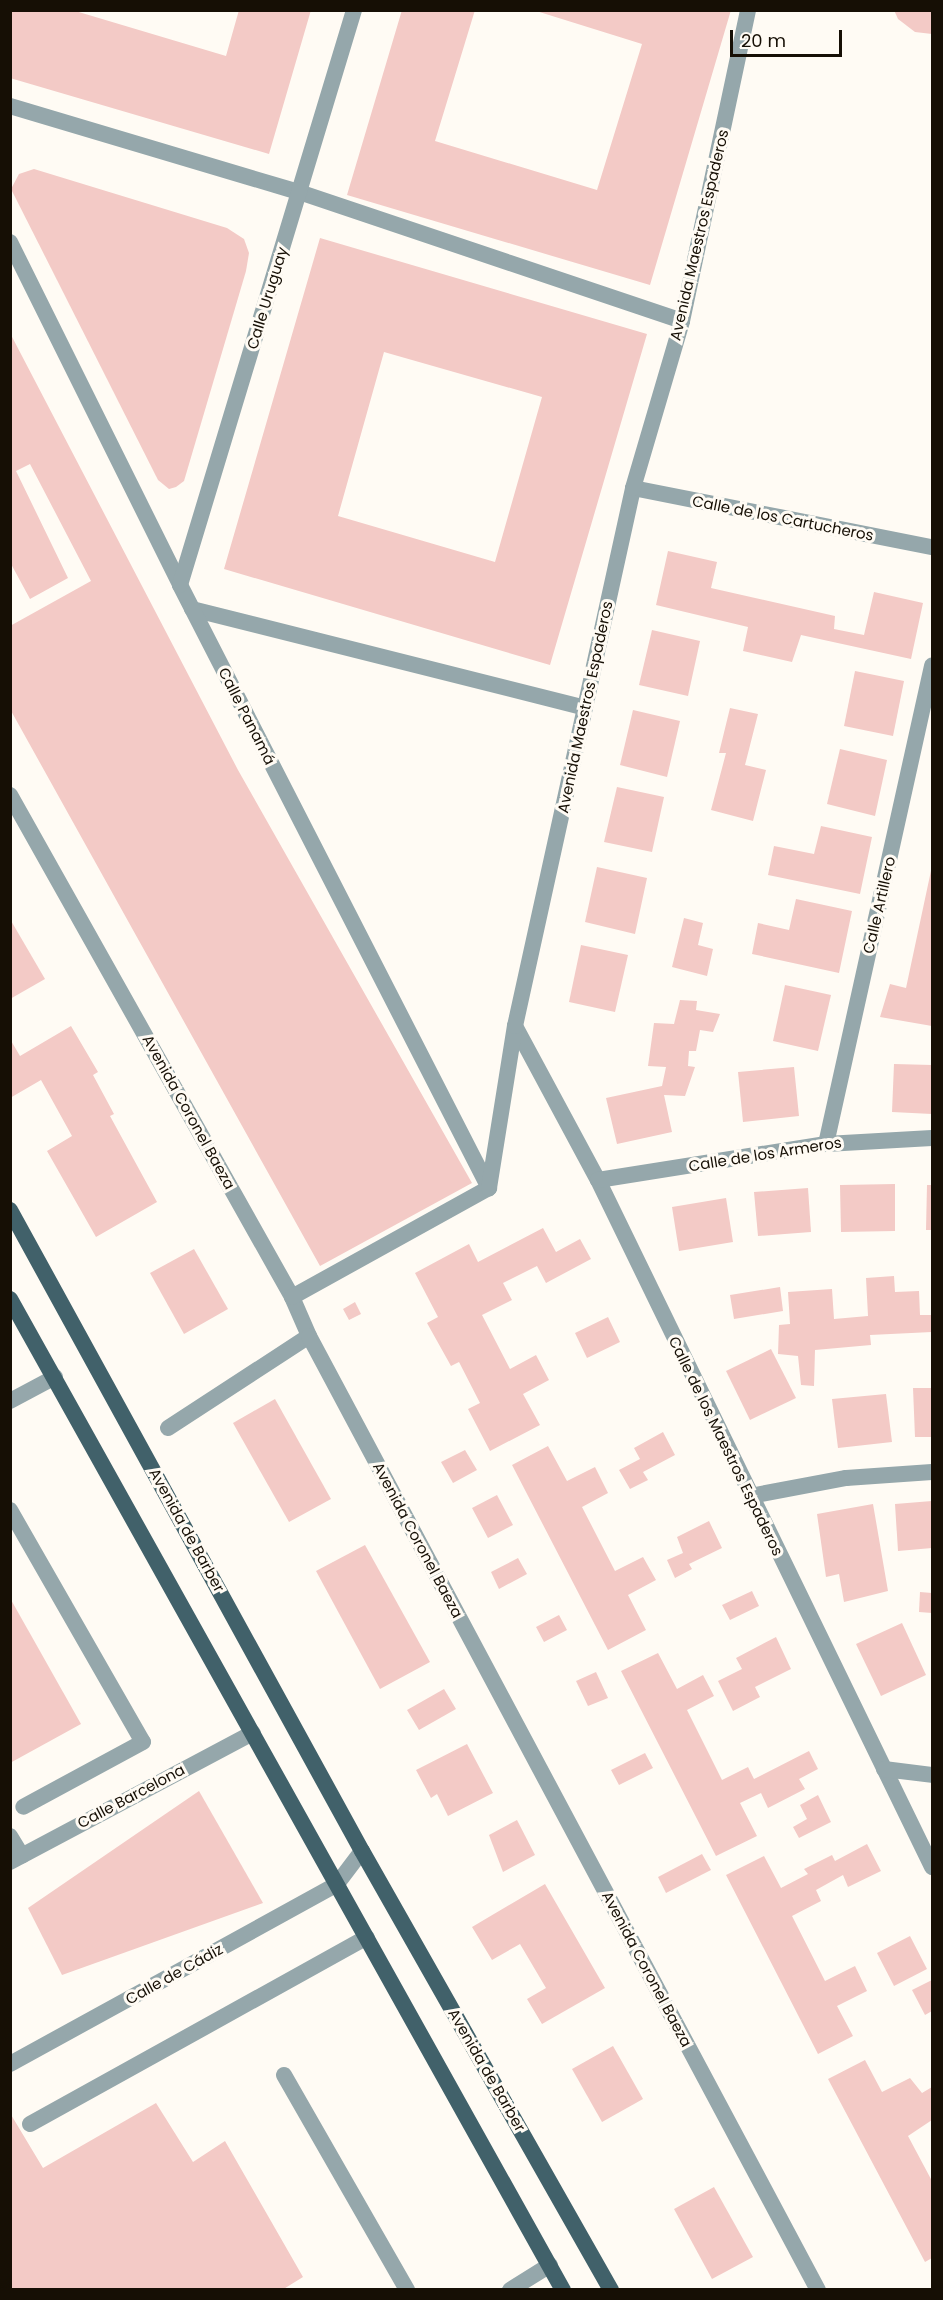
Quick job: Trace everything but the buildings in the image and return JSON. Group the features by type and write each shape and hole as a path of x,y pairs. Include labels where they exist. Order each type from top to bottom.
{"main road":[{"name":"Avenida de Barber","path":"10,1210 362,1851 611,2289"},
{"path":"12,1303 563,2289"}],"street":[{"name":"Calle Uruguay","path":"180,585 354,10"},
{"name":"Avenida Maestros Espaderos","path":"489,1188 515,1026 633,488 682,321 748,10"},
{"path":"10,106 299,192 682,321"},
{"name":"Calle Panamá","path":"10,242 192,609 489,1188"},
{"name":"Calle de los Cartucheros","path":"633,488 933,547"},
{"path":"192,609 585,708"},
{"name":"Calle Artillero","path":"826,1144 933,666"},
{"name":"Avenida Coronel Baeza","path":"12,803 292,1297 309,1336 818,2289"},
{"name":"Calle de los Maestros Espaderos","path":"515,1026 598,1180 933,1868"},
{"name":"Calle de los Armeros","path":"598,1180 826,1144 933,1138"},
{"path":"292,1297 489,1188"},
{"path":"168,1428 309,1336"},
{"path":"10,1401 55,1377"},
{"path":"750,1496 846,1478 933,1472"},
{"path":"10,1510 143,1742 23,1807"},
{"name":"Calle Barcelona","path":"16,1859 253,1733"},
{"path":"884,1769 933,1775"},
{"path":"10,1836 16,1859"},
{"path":"337,1884 362,1851"},
{"name":"Calle de Cádiz","path":"10,2064 337,1884"},
{"path":"30,2124 367,1937"},
{"path":"284,2075 401,2288"},
{"path":"510,2289 550,2265"}]}
